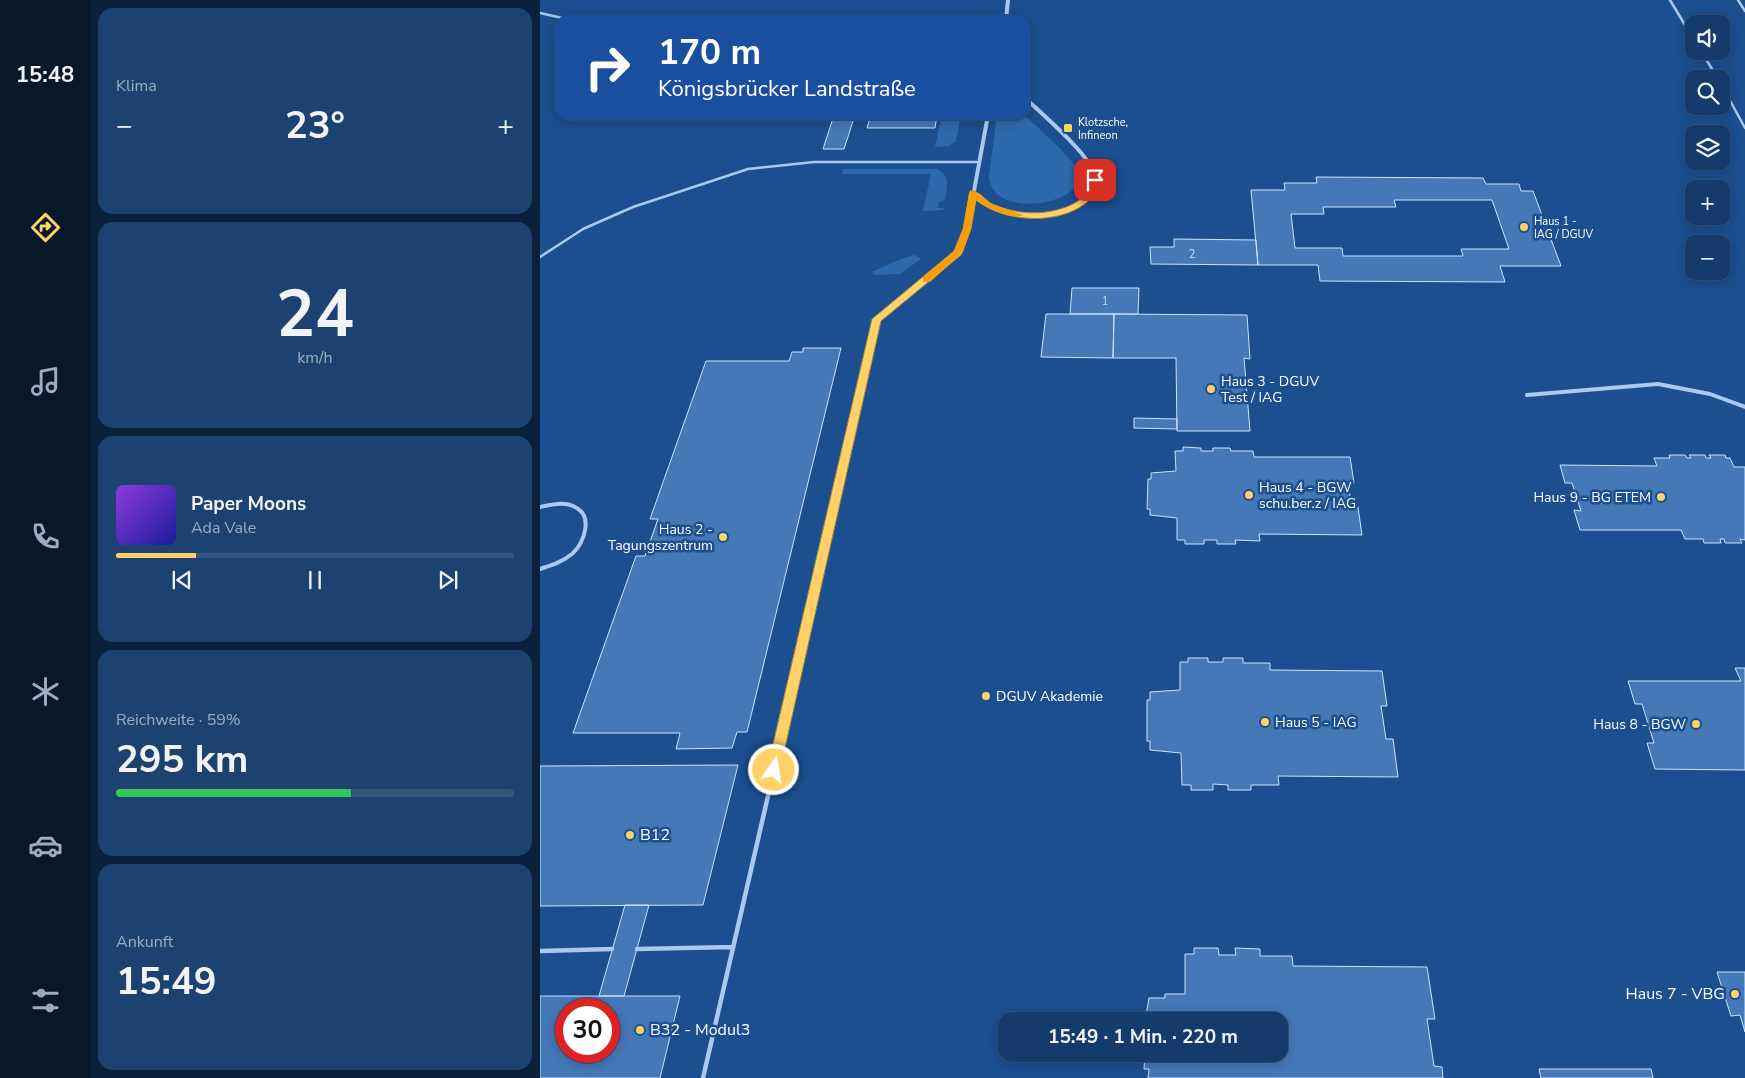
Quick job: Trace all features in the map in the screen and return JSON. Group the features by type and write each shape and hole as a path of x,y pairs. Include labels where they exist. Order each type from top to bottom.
{"street":[{"path":"1006,15 1008,0"},
{"path":"973,193 987,205 1006,212 1031,216 1064,212 1077,206 1089,195 1095,180 1090,165 1030,103"},
{"path":"774,770 876,319 958,252 967,229 987,120"}],"lane":[{"path":"1670,0 1685,25"},
{"path":"1738,0 1745,10"},
{"path":"540,13 555,16"},
{"path":"1730,100 1745,128"},
{"path":"540,257 583,229 633,207 748,169 814,162 979,162"},
{"path":"1527,395 1658,384 1710,394 1745,407"},
{"path":"540,507 565,504 577,508 586,516 588,527 584,539 576,551 563,561 540,569"},
{"path":"703,1078 774,770"},
{"path":"637,949 733,947"},
{"path":"540,950 612,949"}],"shaded area":[{"path":"941,120 960,120 956,141 949,146 935,147"},
{"path":"996,120 1030,120 1055,143 1077,168 1079,174 1076,185 1067,194 1053,200 1036,203 1019,203 1004,199 994,190 989,176"},
{"path":"843,169 937,169 944,175 947,182 945,200 939,202 938,208 943,208 944,210 923,211 931,174 842,174"},
{"path":"914,255 921,259 900,274 874,275 872,272 901,259"}],"building":[{"path":"832,120 853,120 844,149 823,149"},
{"path":"869,120 936,120 935,128 867,128"},
{"name":"Haus 1 - IAG / DGUV","path":"1316,177 1483,178 1486,184 1519,184 1521,191 1533,191 1561,266 1500,266 1505,282 1320,281 1318,265 1258,265 1251,190 1285,190 1284,183 1317,183","holes":["1394,200 1492,200 1509,249 1461,249 1463,256 1343,256 1342,248 1295,248 1291,214 1324,214 1323,207 1396,207"]},
{"path":"1174,239 1256,240 1258,265 1151,264 1150,247 1174,247"},
{"path":"1072,288 1139,288 1138,314 1070,314"},
{"path":"1046,314 1114,314 1113,358 1041,357"},
{"name":"Haus 3 - DGUV Test / IAG","path":"1114,314 1247,315 1250,359 1244,358 1250,431 1177,431 1176,358 1113,358"},
{"name":"Haus 2 - Tagungszentrum","path":"803,348 841,348 747,732 737,732 732,748 676,749 680,733 573,733 636,556 645,556 658,519 650,519 706,361 789,361 792,352 803,352"},
{"path":"1134,418 1177,419 1177,429 1134,428"},
{"name":"Haus 4 - BGW schu.ber.z / IAG","path":"1183,447 1201,448 1201,451 1213,451 1213,448 1230,448 1231,451 1253,451 1254,457 1350,457 1354,483 1348,484 1352,507 1358,507 1362,535 1259,534 1260,541 1235,540 1236,544 1217,544 1217,540 1204,540 1204,544 1185,544 1185,540 1177,540 1177,518 1150,515 1150,509 1147,509 1148,479 1151,479 1151,473 1176,471 1175,451 1183,451"},
{"name":"Haus 9 - BG ETEM","path":"1669,455 1685,455 1687,458 1691,458 1689,455 1705,455 1706,458 1711,458 1709,455 1725,455 1726,458 1730,458 1734,467 1745,467 1745,540 1740,539 1742,543 1725,543 1724,539 1720,539 1721,543 1704,543 1703,539 1685,539 1681,530 1580,530 1574,510 1581,511 1572,483 1565,483 1560,465 1657,466 1654,458 1670,458"},
{"name":"Haus 5 - IAG","path":"1188,658 1208,658 1208,662 1223,662 1223,658 1243,658 1243,663 1270,663 1270,670 1382,671 1387,706 1381,706 1386,739 1393,739 1398,777 1278,776 1279,785 1251,785 1251,790 1228,790 1228,785 1213,784 1213,790 1191,790 1191,785 1182,785 1181,753 1150,750 1150,741 1147,741 1147,700 1150,700 1150,692 1180,690 1180,662 1188,662"},
{"name":"Haus 8 - BGW","path":"1735,668 1745,668 1745,770 1655,769 1647,743 1654,743 1642,704 1635,704 1628,681 1741,681"},
{"name":"B12","path":"738,765 703,905 540,906 540,766"},
{"path":"625,905 649,905 624,996 599,996"},
{"path":"1194,948 1218,948 1219,955 1236,955 1235,948 1260,949 1260,956 1292,956 1293,966 1427,967 1435,1019 1427,1019 1434,1066 1442,1067 1443,1078 1148,1078 1149,1069 1144,1069 1144,1062 1288,1062 1288,1012 1147,1012 1149,998 1165,998 1165,994 1185,994 1185,954 1194,954"},
{"name":"Haus 7 - VBG","path":"1717,972 1745,972 1745,1032 1740,1015 1731,1016"},
{"name":"B32 - Modul3","path":"540,996 680,996 660,1078 540,1078"},
{"path":"1539,1069 1651,1069 1653,1078 1541,1078"}],"slow traffic":[{"path":"926,280 958,252 964,242 973,193 987,205 1018,215"}],"place":[{"name":"Klotzsche, Infineon","path":"1068,128"},
{"name":"Haus 1 - IAG / DGUV","path":"1524,227"},
{"name":"Haus 3 - DGUV Test / IAG","path":"1211,389"},
{"name":"Haus 4 - BGW schu.ber.z / IAG","path":"1249,495"},
{"name":"Haus 9 - BG ETEM","path":"1661,497"},
{"name":"Haus 2 - Tagungszentrum","path":"723,537"},
{"name":"DGUV Akademie","path":"986,696"},
{"name":"Haus 5 - IAG","path":"1265,722"},
{"name":"Haus 8 - BGW","path":"1696,724"},
{"name":"B12","path":"630,835"},
{"name":"Haus 7 - VBG","path":"1735,994"},
{"name":"B32 - Modul3","path":"640,1030"}],"route":[{"path":"774,770 876,319 931,276 958,252 964,242 973,193 987,205 1006,212 1031,216 1051,214 1064,212 1083,202 1089,195 1095,180"}]}
